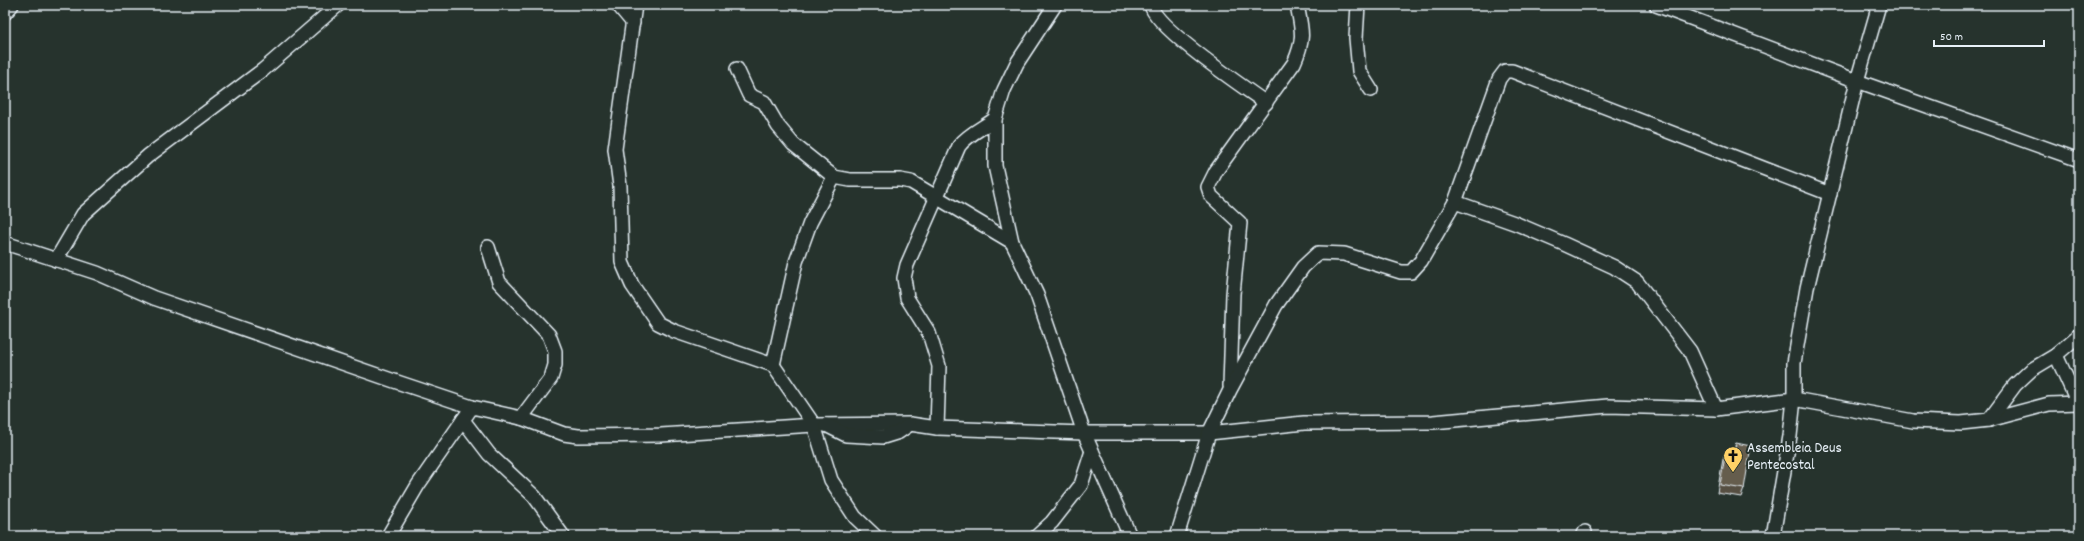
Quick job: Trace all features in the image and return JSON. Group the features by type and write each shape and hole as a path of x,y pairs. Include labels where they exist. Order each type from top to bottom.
{"street":[{"path":"5,13 12,5"},
{"path":"56,260 83,214 148,156 264,70 338,5"},
{"path":"618,5 633,23"},
{"path":"635,5 615,149 621,201 622,262 632,285 658,323 674,331 773,365 820,425 831,480 855,517 875,536"},
{"path":"1055,5 1017,63 1004,90 995,119 994,166 1012,242 1037,295 1084,433 1130,536"},
{"path":"1151,5 1152,11 1165,27 1266,103"},
{"path":"1230,390 1233,294 1240,223 1211,196 1208,187 1216,171 1294,63 1301,47 1302,37 1297,5"},
{"path":"1358,5 1356,38 1359,70 1371,90"},
{"path":"1656,5 1857,81 2079,160"},
{"path":"1773,536 1790,436 1794,399 1794,363 1807,288 1857,81 1879,5"},
{"path":"737,69 749,95 764,102 778,126 793,144 834,177 850,180 911,182 1012,242"},
{"path":"1176,536 1209,433 1230,390 1276,305 1303,268 1318,253 1344,254 1401,272 1411,272 1421,261 1455,202 1498,79 1505,72 1512,71 1830,194"},
{"path":"937,428 939,366 929,333 907,298 904,278 907,265 959,146 966,138 981,130 995,119"},
{"path":"773,365 796,262 810,224 834,177"},
{"path":"1455,202 1517,224 1564,244 1614,267 1637,282 1690,351 1716,409"},
{"path":"5,243 97,273 154,298 472,407 521,418 564,434 578,436 661,434 820,425 846,436 883,437 899,432 910,424 937,428 1084,433 1209,433 1304,423 1433,422 1608,406 1716,409 1794,399 1913,421 1961,423 1989,420 2049,404 2078,403 2056,355"},
{"path":"488,246 499,282 549,335 555,352 555,365 551,378 521,418"},
{"path":"1989,420 2015,385 2031,370 2056,355 2079,335"},
{"path":"388,536 418,485 472,407"},
{"path":"463,420 489,454 534,496 563,536"},
{"path":"1081,485 1092,451"},
{"path":"1038,536 1052,522 1081,485 1102,472"}],"building":[{"path":"1736,443 1751,446 1744,489 1720,485 1726,451 1735,452"}],"place":[{"name":"Assembleia Deus Pentecostal","path":"1733,473"}]}
